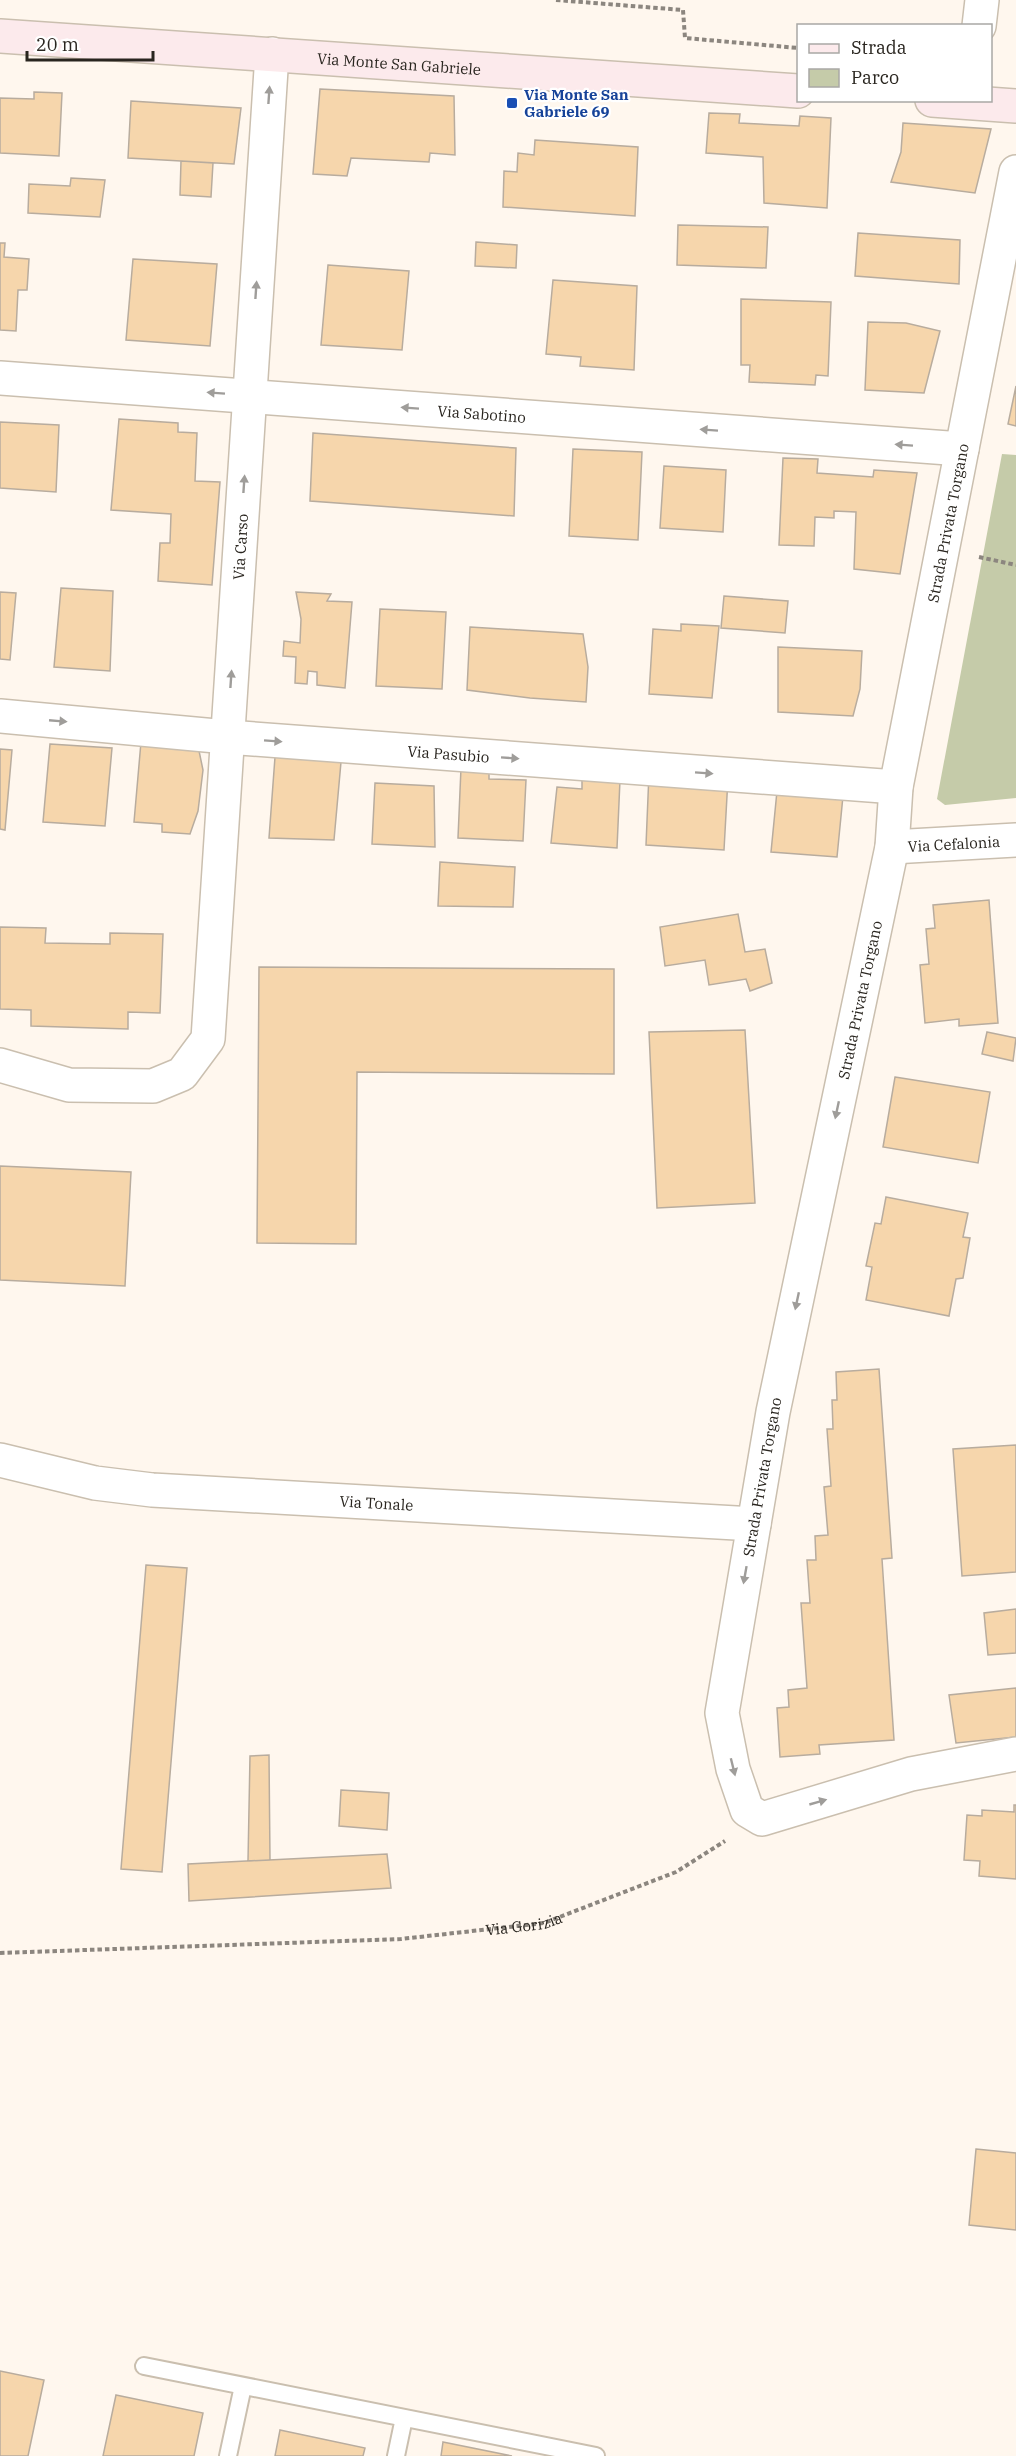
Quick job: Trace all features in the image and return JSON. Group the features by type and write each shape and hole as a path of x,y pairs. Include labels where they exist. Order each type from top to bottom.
{"street":[{"path":"980,24 982,0"},
{"name":"Via Monte San Gabriele","path":"0,36 797,91"},
{"name":"Via Carso","path":"0,1065 69,1085 153,1086 182,1074 208,1039 272,54"},
{"path":"971,102 1016,106"},
{"name":"Strada Privata Torgano","path":"762,1819 747,1810 733,1769 722,1713 773,1412 892,847 896,787 1016,172"},
{"name":"Via Sabotino","path":"0,378 962,449"},
{"name":"Via Pasubio","path":"0,716 227,737 896,787"},
{"name":"Via Cefalonia","path":"892,847 1016,843"},
{"name":"Via Tonale","path":"0,1460 95,1483 152,1490 754,1524"},
{"path":"762,1819 911,1774 1016,1754"}],"lane":[{"path":"144,2366 596,2456"},
{"path":"228,2456 243,2386"},
{"path":"396,2456 404,2418"}],"path":[{"path":"556,0 683,10 685,38 797,48"},
{"path":"979,557 1016,565"},
{"name":"Via Gorizia","path":"0,1953 401,1940 544,1923 676,1872 762,1819"}],"green space":[{"path":"1002,454 1016,455 1016,798 945,805 937,799"}],"building":[{"path":"320,89 454,96 455,155 430,153 429,162 351,158 347,176 313,174"},
{"path":"34,92 62,93 59,156 0,153 0,98 34,99"},
{"path":"131,101 241,108 234,164 128,158"},
{"path":"709,113 740,114 739,123 799,126 800,116 831,118 827,208 764,203 763,157 706,153"},
{"path":"903,123 991,129 975,193 891,182 901,152"},
{"path":"535,140 638,147 635,216 503,207 504,171 517,172 518,153 534,155"},
{"path":"181,161 213,163 211,197 180,195"},
{"path":"71,178 105,180 100,217 28,213 29,184 70,186"},
{"path":"678,225 768,227 766,268 677,265"},
{"path":"858,233 960,240 959,284 855,276"},
{"path":"476,242 517,245 516,268 475,266"},
{"path":"0,243 5,243 4,257 29,259 27,290 18,290 16,331 0,330"},
{"path":"133,259 217,264 210,346 126,340"},
{"path":"328,265 409,271 402,350 321,345"},
{"path":"553,280 637,286 634,370 580,366 581,357 546,354"},
{"path":"741,299 831,302 828,376 816,375 815,385 749,382 750,365 741,365"},
{"path":"868,322 906,323 940,331 924,393 865,390"},
{"path":"1016,386 1016,426 1008,424"},
{"path":"119,419 178,423 178,432 197,433 195,481 220,482 212,585 158,581 160,543 170,543 171,514 111,510"},
{"path":"0,422 59,425 56,492 0,488"},
{"path":"313,433 516,448 514,516 310,501"},
{"path":"573,449 642,452 638,540 569,536"},
{"path":"783,458 818,459 817,473 873,477 874,470 917,473 900,574 854,569 856,512 834,511 834,518 815,517 814,546 779,545"},
{"path":"664,466 726,470 723,532 660,528"},
{"path":"61,588 113,591 110,671 54,667"},
{"path":"0,592 16,593 10,660 0,659"},
{"path":"296,592 331,594 327,601 352,602 345,688 317,685 317,672 308,671 307,684 295,683 296,657 283,656 284,641 300,643 301,619"},
{"path":"724,596 788,601 785,633 721,628"},
{"path":"380,609 446,612 442,689 376,686"},
{"path":"681,624 719,626 712,698 649,694 653,629 681,631"},
{"path":"470,627 583,634 588,667 586,702 467,690"},
{"path":"778,647 862,651 860,689 853,716 778,712"},
{"path":"141,742 198,746 203,770 198,811 190,834 162,832 162,824 134,822"},
{"path":"50,744 112,748 105,826 43,822"},
{"path":"0,749 12,750 5,830 0,829"},
{"path":"275,757 341,762 334,840 269,838"},
{"path":"461,768 489,769 489,779 526,780 523,841 458,838"},
{"path":"649,773 728,778 724,850 646,845"},
{"path":"582,777 620,780 617,848 551,843 557,787 582,789"},
{"path":"375,783 434,786 435,847 372,844"},
{"path":"777,791 843,796 837,857 771,852"},
{"path":"440,862 515,867 513,907 438,906"},
{"path":"989,900 998,1023 959,1026 959,1019 925,1023 920,965 929,964 926,929 935,928 933,905"},
{"path":"738,914 745,952 765,949 772,983 750,991 746,979 709,985 705,960 665,966 660,927"},
{"path":"0,927 46,928 45,943 110,944 110,933 163,934 160,1013 128,1012 128,1029 31,1026 31,1010 0,1009"},
{"path":"259,967 614,969 614,1074 357,1072 356,1244 257,1243"},
{"path":"745,1030 755,1203 657,1208 649,1032"},
{"path":"987,1032 1016,1038 1013,1061 982,1054"},
{"path":"895,1077 990,1092 978,1163 883,1147"},
{"path":"0,1166 131,1172 125,1286 0,1280"},
{"path":"886,1197 968,1213 963,1237 970,1238 963,1278 956,1279 949,1316 866,1300 872,1267 866,1266 875,1223 881,1224"},
{"path":"879,1369 892,1558 882,1559 894,1740 819,1745 820,1754 780,1757 777,1708 789,1707 788,1690 807,1688 801,1603 810,1603 807,1560 816,1560 815,1536 828,1535 824,1487 831,1486 827,1429 833,1429 832,1400 837,1400 836,1372"},
{"path":"1016,1445 1016,1572 962,1576 953,1449"},
{"path":"146,1565 187,1568 162,1872 121,1869"},
{"path":"1016,1609 1016,1653 988,1655 984,1613"},
{"path":"1016,1688 1016,1737 956,1743 949,1695"},
{"path":"269,1755 270,1860 248,1861 250,1756"},
{"path":"341,1790 389,1793 387,1830 339,1826"},
{"path":"1014,1805 1016,1805 1016,1879 979,1876 980,1861 964,1860 967,1815 982,1816 982,1810 1014,1812"},
{"path":"387,1854 391,1888 189,1901 188,1864"},
{"path":"976,2149 1016,2153 1016,2230 969,2225"},
{"path":"0,2371 44,2380 28,2456 0,2456"},
{"path":"116,2395 203,2413 194,2456 103,2456"},
{"path":"280,2430 365,2448 363,2456 275,2456"},
{"path":"443,2442 512,2456 441,2456"}],"place":[{"name":"Via Monte San Gabriele 69","path":"512,103"}]}
